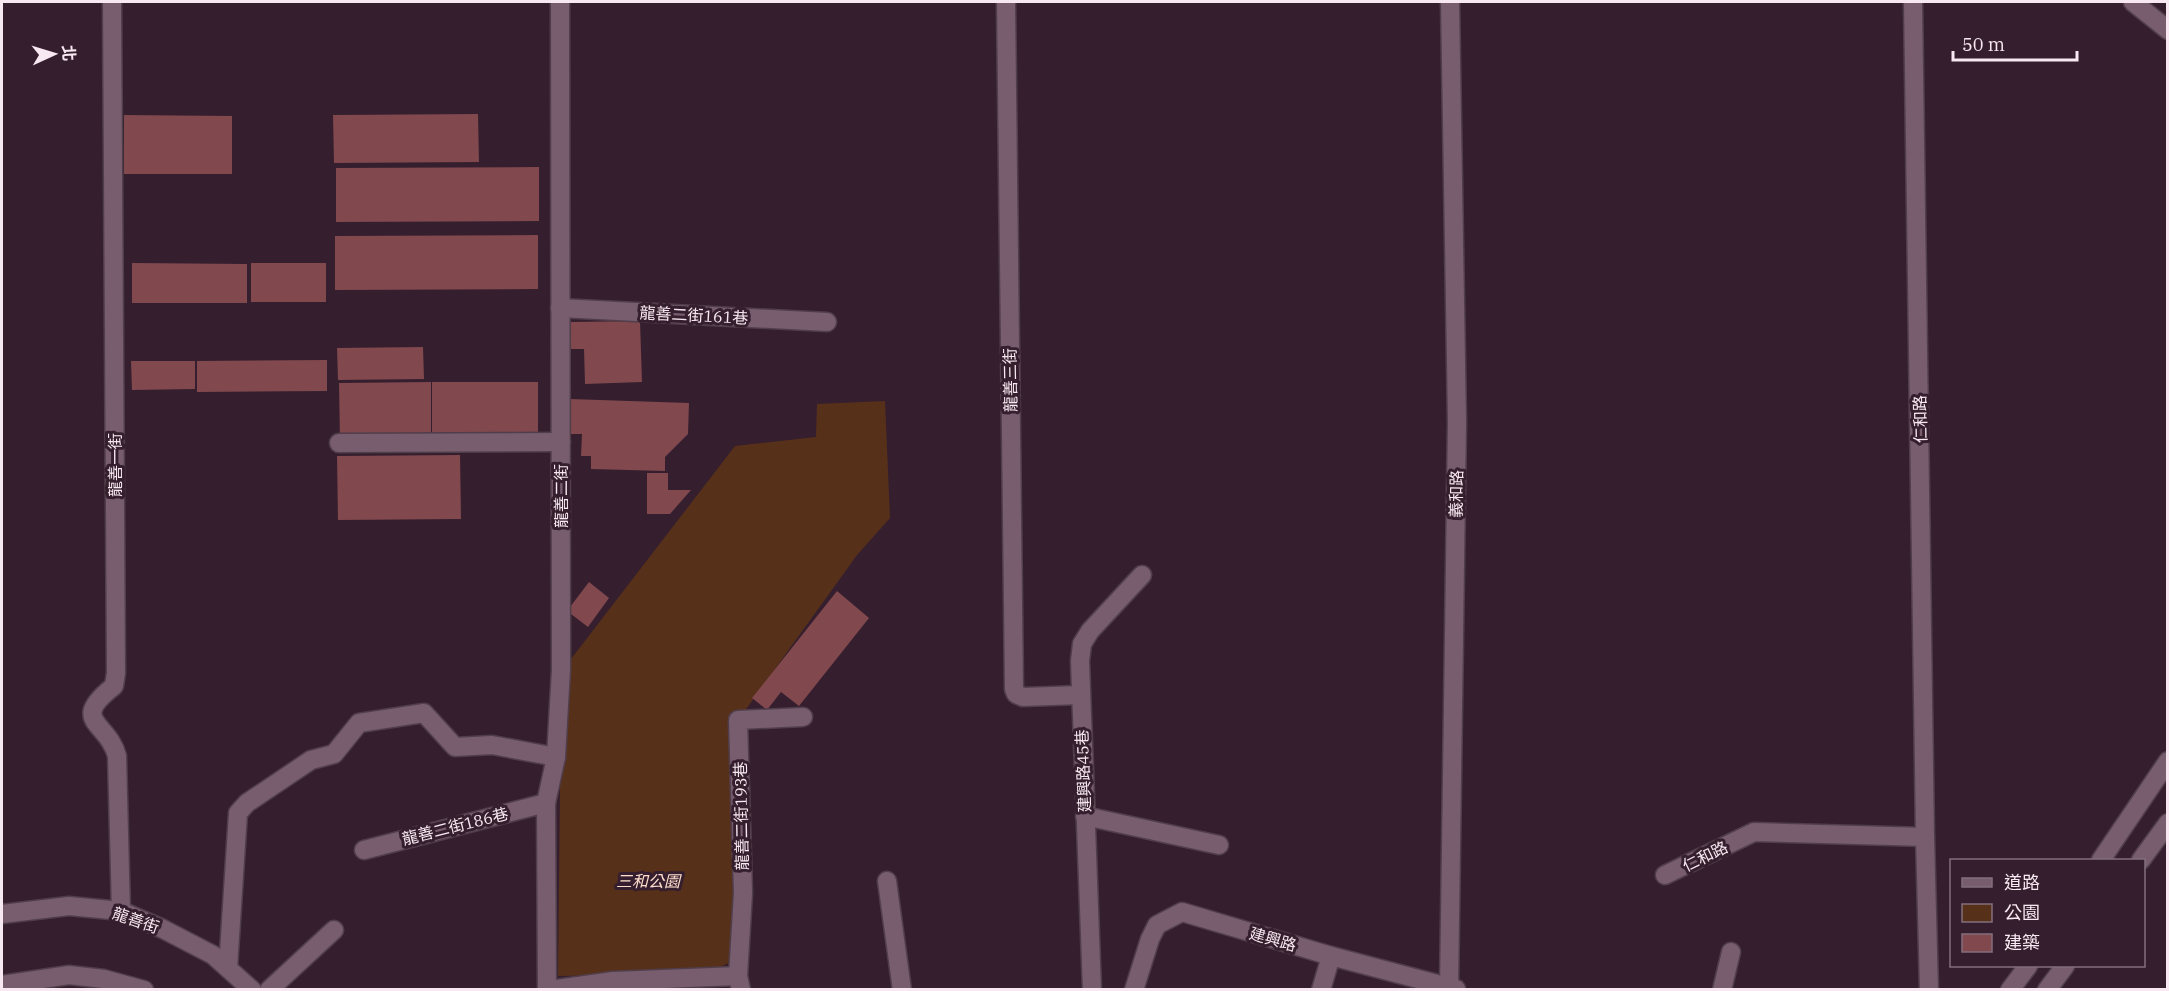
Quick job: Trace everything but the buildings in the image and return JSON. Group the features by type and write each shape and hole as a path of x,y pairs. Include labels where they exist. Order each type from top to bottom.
{"street":[{"name":"龍善一街","path":"112,2 116,673 114,686 97,700 92,713 97,727 112,743 117,756 121,911"},
{"name":"龍善二街","path":"548,990 546,803 555,757 561,670 560,2"},
{"name":"龍善三街","path":"1006,2 1014,688 1016,694 1023,697 1080,695"},
{"name":"義和路","path":"1450,2 1457,422 1452,988"},
{"name":"仁和路","path":"1912,2 1929,990"},
{"path":"2133,2 2168,30"},
{"name":"龍善二街161巷","path":"560,308 827,322"},
{"path":"339,443 561,442"},
{"name":"建興路45巷","path":"1092,990 1080,695 1082,644 1090,631 1142,575"},
{"path":"228,968 238,813 247,802 311,760 334,754 359,723 424,712 454,747 492,745 555,757"},
{"name":"龍善二街193巷","path":"548,990 613,981 740,983 743,892 738,720 803,717"},
{"path":"2102,859 2168,761"},
{"name":"龍善二街186巷","path":"364,850 546,803"},
{"path":"1085,816 1219,845"},
{"path":"2142,859 2168,823"},
{"name":"仁和路","path":"1665,875 1754,832 1925,837"},
{"path":"887,881 902,990"},
{"name":"龍善街","path":"2,914 69,906 121,911 213,955 252,990"},
{"name":"建興路","path":"1134,990 1150,939 1157,925 1182,912 1331,956 1452,988"},
{"path":"269,990 334,930"},
{"path":"1722,990 1731,952"},
{"path":"1321,990 1331,956"},
{"path":"2010,990 2027,967"},
{"path":"2047,990 2064,967"},
{"path":"2,985 69,975 104,979 144,990"}],"green space":[{"name":"三和公園","path":"885,401 890,518 857,555 729,733 735,890 733,961 707,973 558,976 560,787 571,659 735,446 816,437 817,404"}]}
